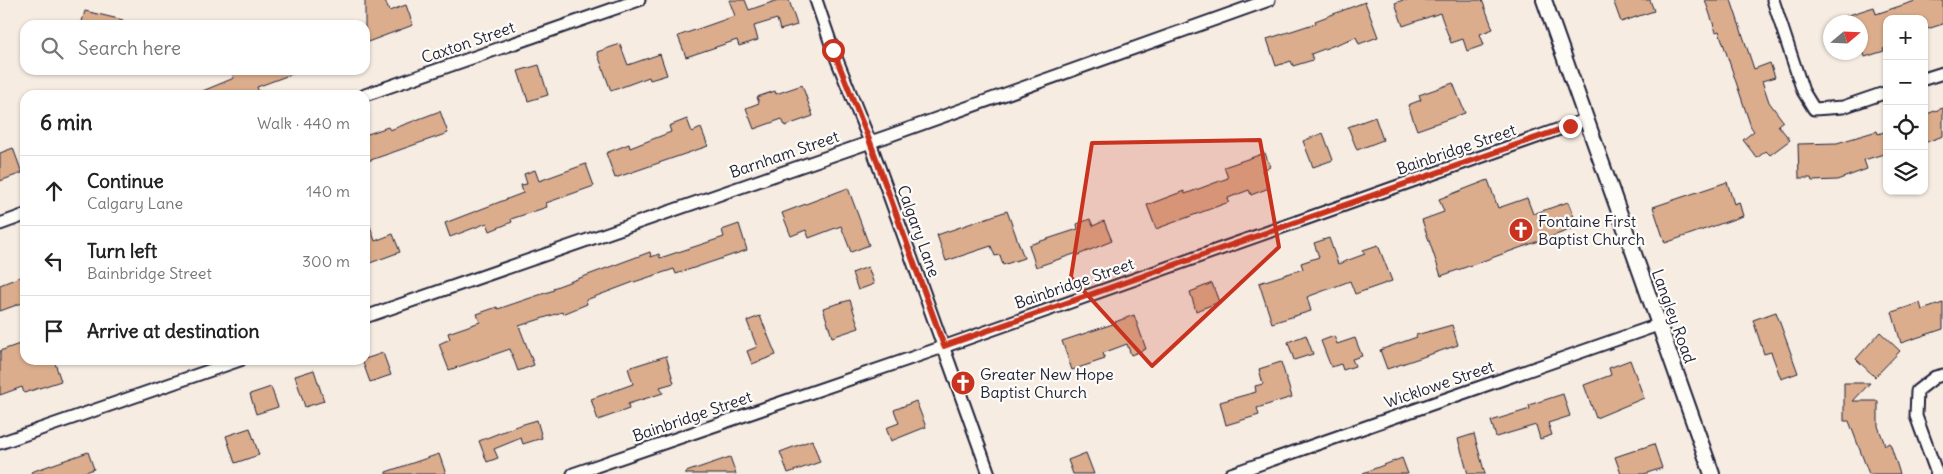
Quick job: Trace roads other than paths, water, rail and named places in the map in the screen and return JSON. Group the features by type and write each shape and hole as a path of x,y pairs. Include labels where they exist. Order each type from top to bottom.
{"street":[{"name":"Caxton Street","path":"370,93 639,0"},
{"name":"Calgary Lane","path":"816,0 833,50 870,142 989,474"},
{"name":"Barnham Street","path":"370,315 870,142 1269,0"},
{"name":"Langley Road","path":"1544,0 1712,474"},
{"path":"1773,0 1802,91 1814,109 1843,107 1883,93"},
{"path":"1928,78 1943,73"},
{"name":"Bainbridge Street","path":"573,474 944,346 1586,120"},
{"path":"0,224 20,217"},
{"name":"Wicklowe Street","path":"1231,474 1658,325"},
{"path":"0,443 226,365"},
{"path":"1937,474 1916,416 1917,391 1935,377 1943,375"}],"place":[{"name":"Fontaine First Baptist Church","path":"1521,230"},
{"name":"Greater New Hope Baptist Church","path":"963,383"}]}
